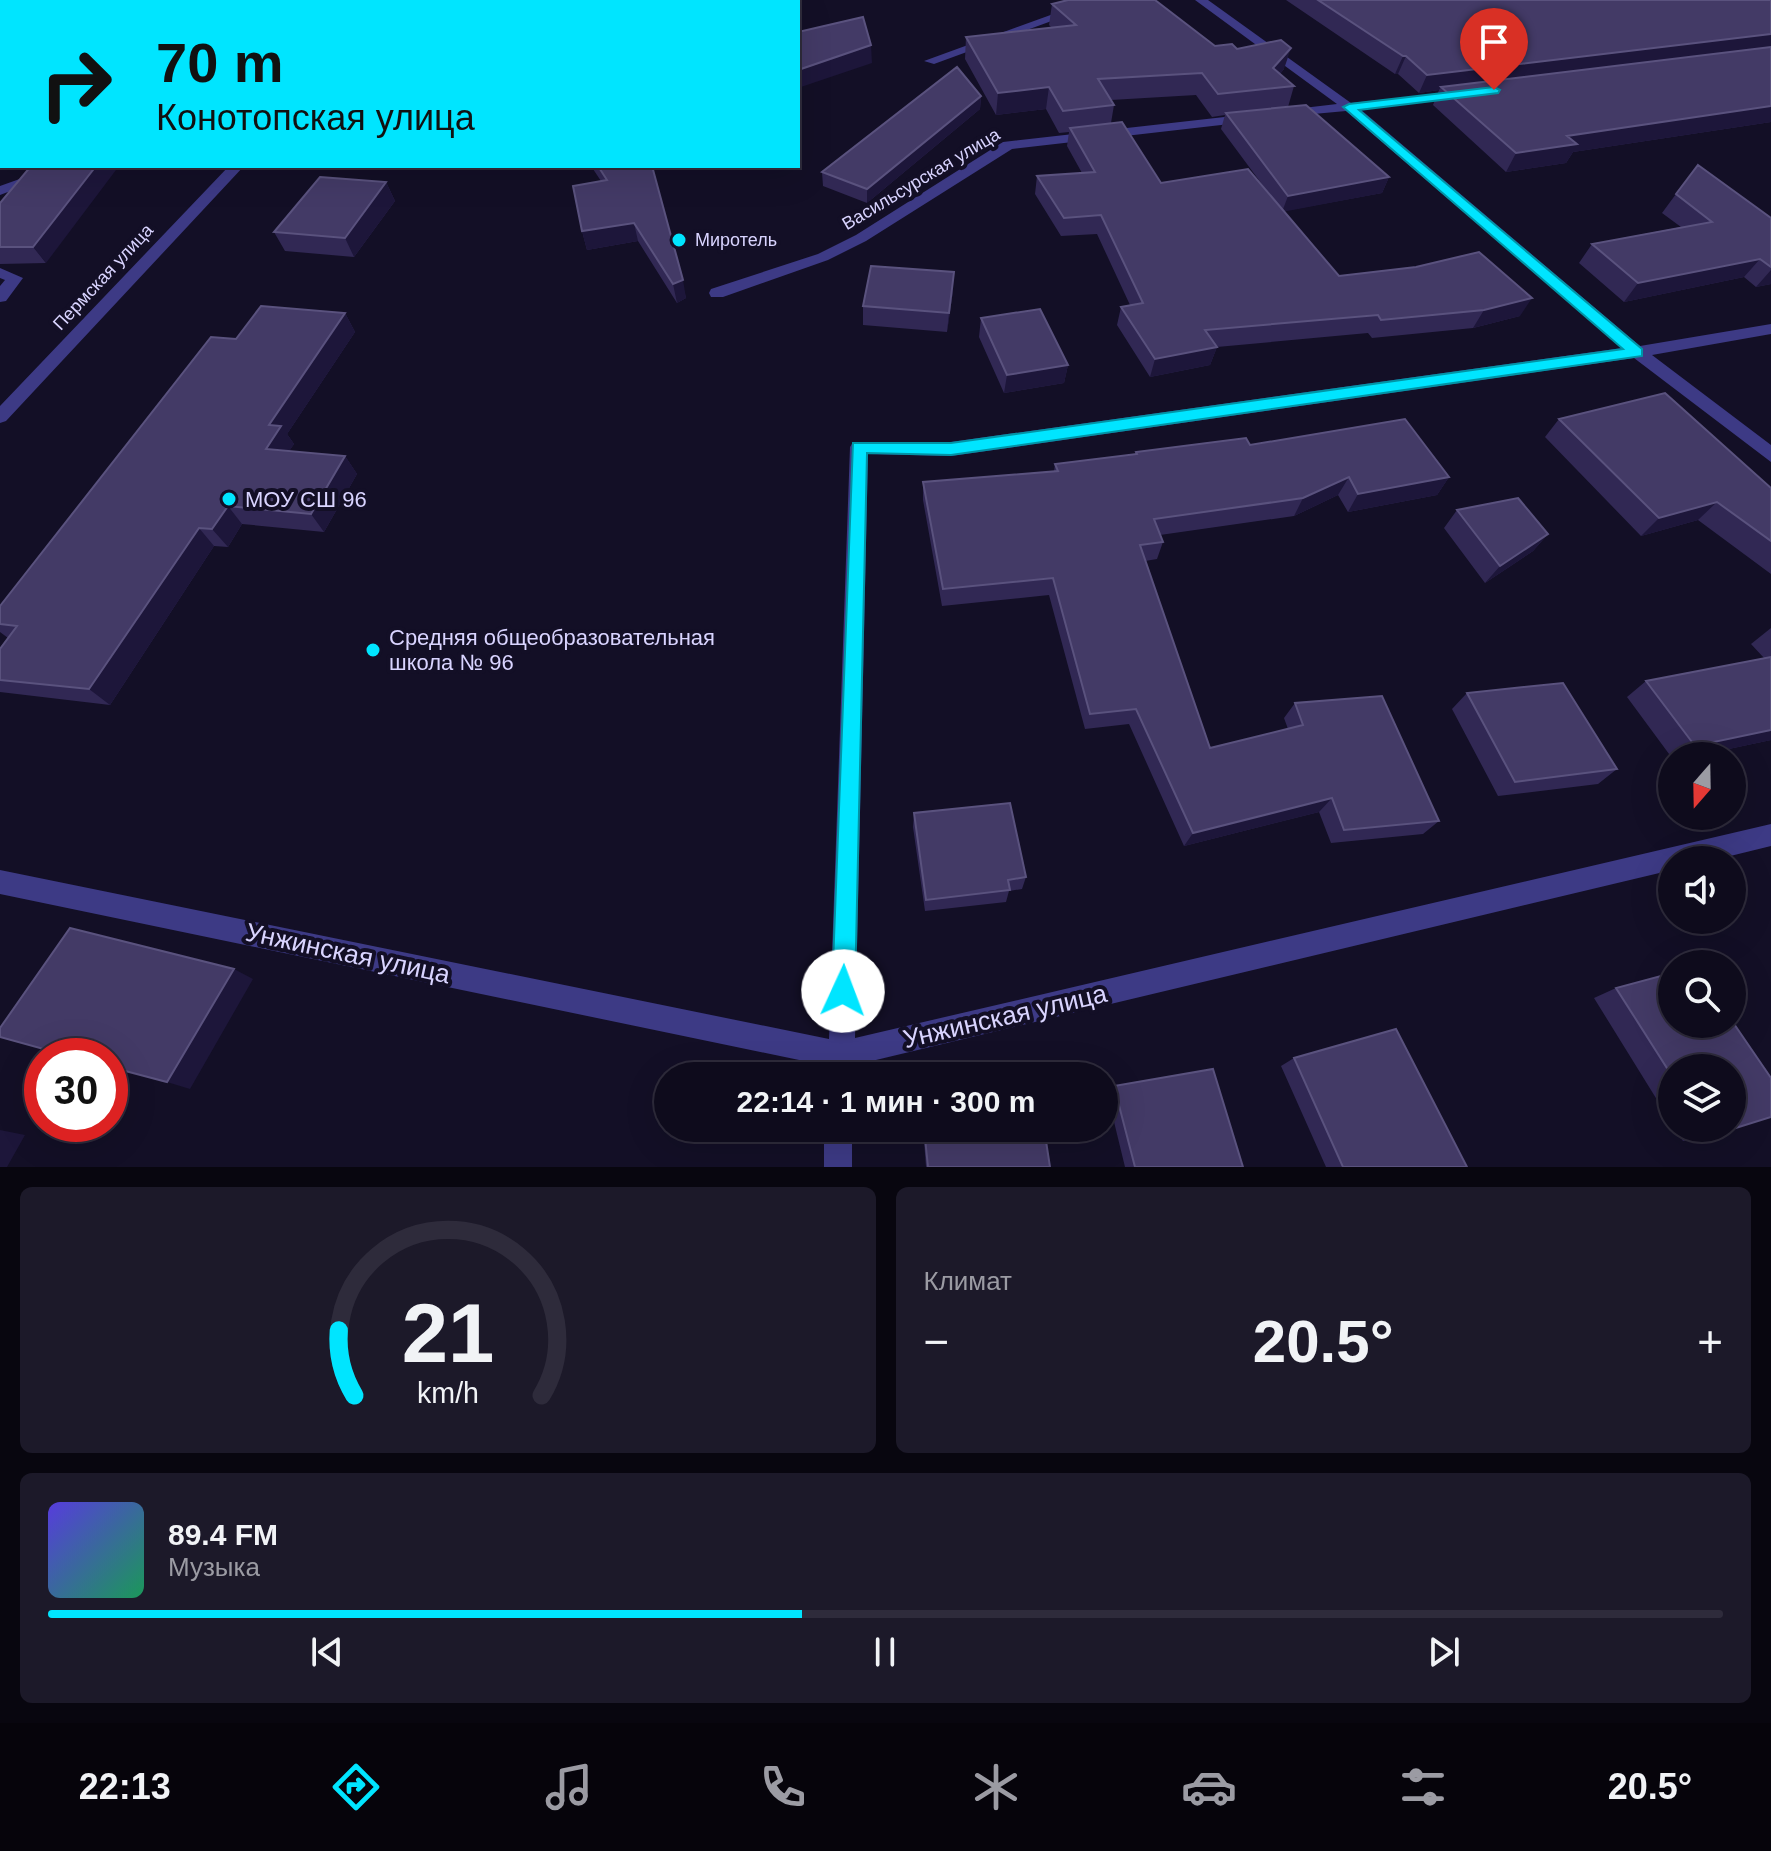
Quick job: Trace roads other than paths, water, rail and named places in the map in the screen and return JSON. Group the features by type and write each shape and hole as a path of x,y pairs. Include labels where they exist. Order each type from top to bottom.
{"street":[{"path":"930,61 1103,0"},
{"path":"1201,0 1349,107 1637,352 1771,455"},
{"name":"Васильсурская улица","path":"717,293 823,257 861,238 1008,145 1478,92"},
{"path":"0,191 63,168"},
{"name":"Пермская улица","path":"0,417 235,168"},
{"path":"0,273 15,278 0,297"},
{"path":"841,1062 859,447 951,449 1637,352 1771,329"},
{"name":"Унжинская улица","path":"853,1062 1771,835"},
{"name":"Унжинская улица","path":"0,882 827,1062"},
{"path":"838,1142 838,1167"}],"place":[{"name":"Миротель","path":"679,240"},
{"name":"МОУ СШ 96","path":"229,499"},
{"name":"Средняя общеобразовательная школа № 96","path":"373,650"}]}
